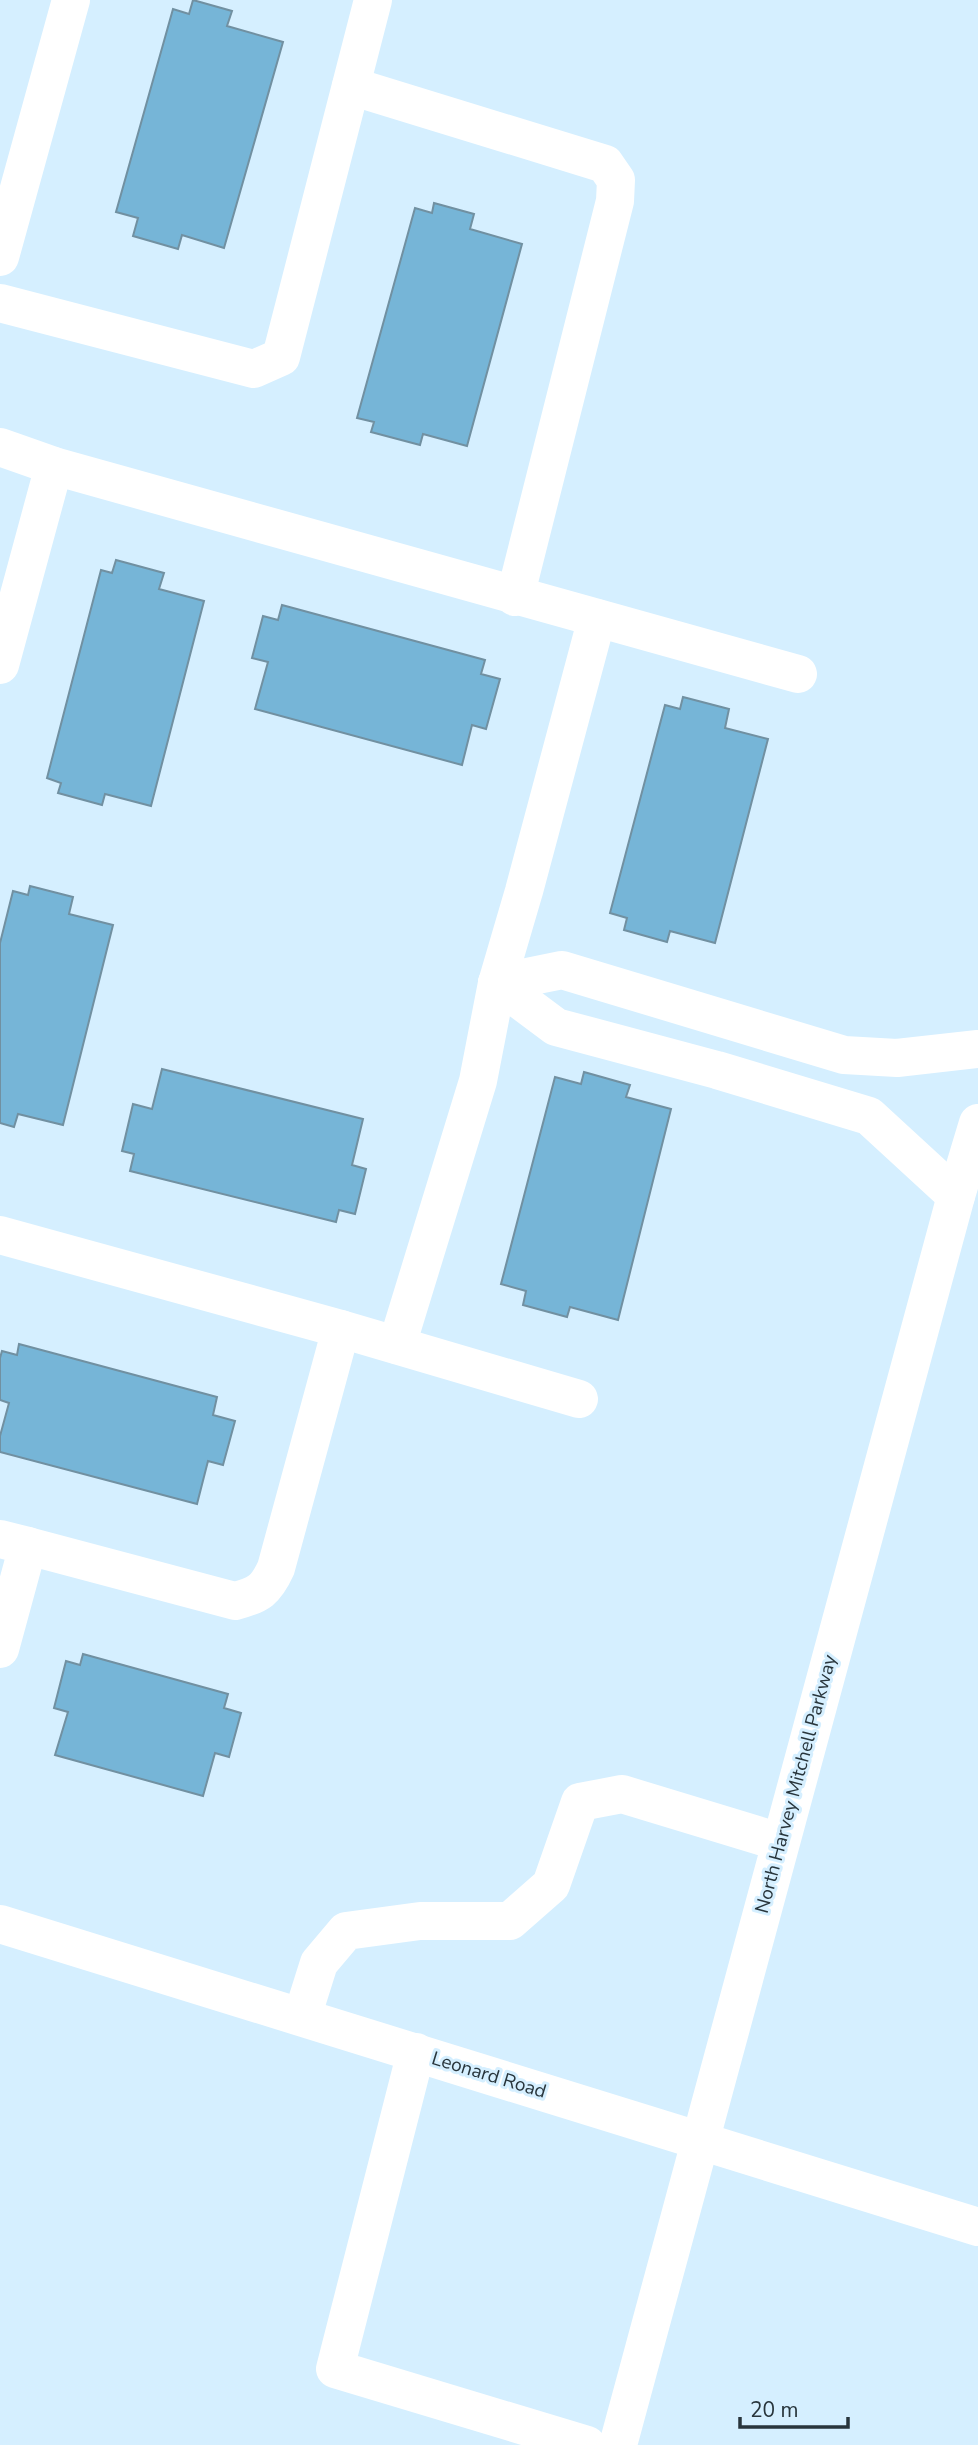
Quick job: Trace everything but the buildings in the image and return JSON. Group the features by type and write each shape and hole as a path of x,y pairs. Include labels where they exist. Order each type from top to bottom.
{"main road":[{"path":"0,257 71,0"},
{"path":"0,303 254,369 281,357 373,0"},
{"path":"351,86 605,164 616,180 615,201 515,597"},
{"path":"0,447 54,466 797,674"},
{"path":"0,666 54,466"},
{"path":"397,1345 478,1081 496,983 524,891 597,618"},
{"path":"496,983 562,970 844,1055 897,1058 978,1049"},
{"path":"496,983 556,1027 717,1070 869,1116 956,1196"},
{"name":"North Harvey Mitchell Parkway","path":"618,2445 956,1196 978,1124"},
{"path":"0,1236 341,1329 579,1399"},
{"path":"0,1649 14,1542 235,1601 253,1597 268,1585 276,1568 341,1329"},
{"path":"302,2017 319,1963 346,1931 420,1920 510,1921 551,1885 580,1802 622,1794 780,1842"},
{"name":"Leonard Road","path":"0,1924 978,2227"},
{"path":"416,2052 335,2369 587,2445"}]}
